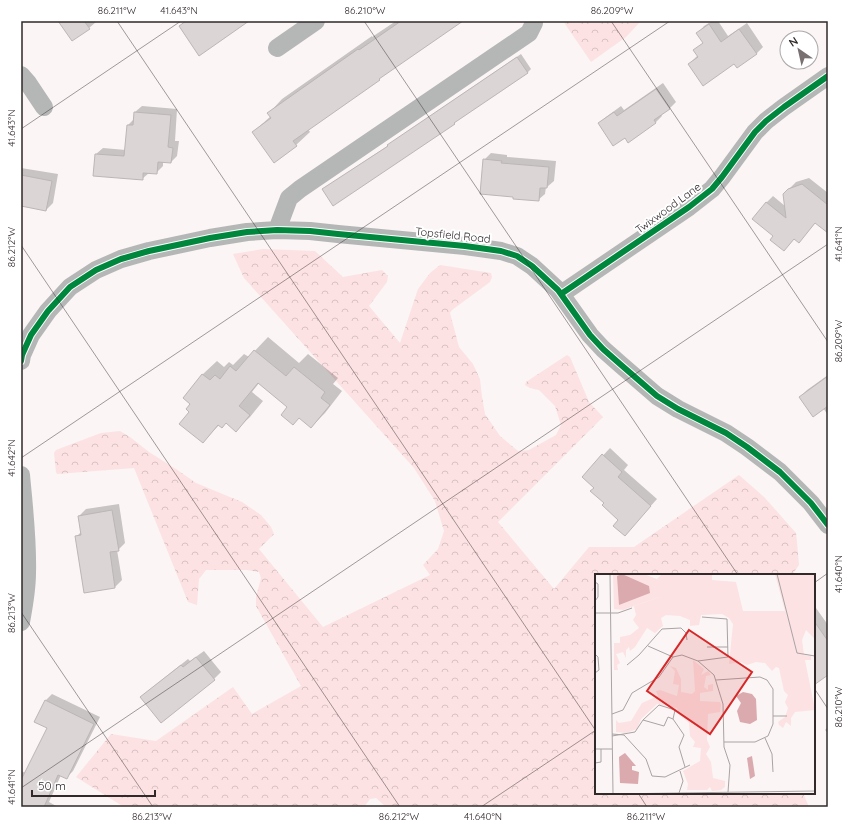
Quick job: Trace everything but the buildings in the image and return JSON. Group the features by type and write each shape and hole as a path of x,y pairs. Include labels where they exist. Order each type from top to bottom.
{"street":[{"path":"276,48 316,21"},
{"path":"277,230 289,198 300,189 529,33 534,21"},
{"path":"21,75 44,107"},
{"name":"Twixwood Lane","path":"561,294 689,207 712,189 755,132 766,121 828,76"},
{"name":"Topsfield Road","path":"21,357 31,335 48,311 70,287 96,270 121,259 149,251 210,238 247,232 277,230 310,231 501,250 517,256 532,266 558,290 590,335 620,364 658,396 678,409 726,433 780,472 810,503 828,526"},
{"path":"21,475 27,543 27,574 21,622"}],"green space":[{"path":"563,21 641,21 626,37 591,62"},
{"path":"263,249 315,251 343,277 382,270 388,276 387,282 369,306 400,343 418,289 430,273 440,265 491,273 492,277 490,282 450,313 459,347 473,364 480,379 485,414 500,436 518,451 529,450 556,435 561,425 555,406 539,390 525,385 526,382 567,355 570,357 589,402 603,417 498,522 554,589 589,547 634,547 739,475 765,498 796,533 799,565 793,574 595,574 595,794 803,794 809,807 386,807 376,798 370,799 364,807 124,807 76,777 111,734 156,741 233,687 252,714 301,686 256,606 256,597 261,578 259,572 247,570 206,570 199,579 197,605 188,602 134,468 57,474 54,453 56,450 101,433 120,431 196,483 242,502 261,515 271,527 274,534 259,549 323,627 430,575 423,565 438,549 444,531 435,501 414,468 244,278 233,254"}],"cycle path":[{"path":"561,294 689,207 712,189 755,132 766,121 828,76"},
{"path":"21,361 22,355 31,335 48,311 70,287 96,270 121,259 149,251 210,238 247,232 277,230 310,231 465,246 501,251 517,256 532,266 558,290 590,335 603,349 657,396 678,409 726,433 747,447 780,472 811,503 828,525"}]}
